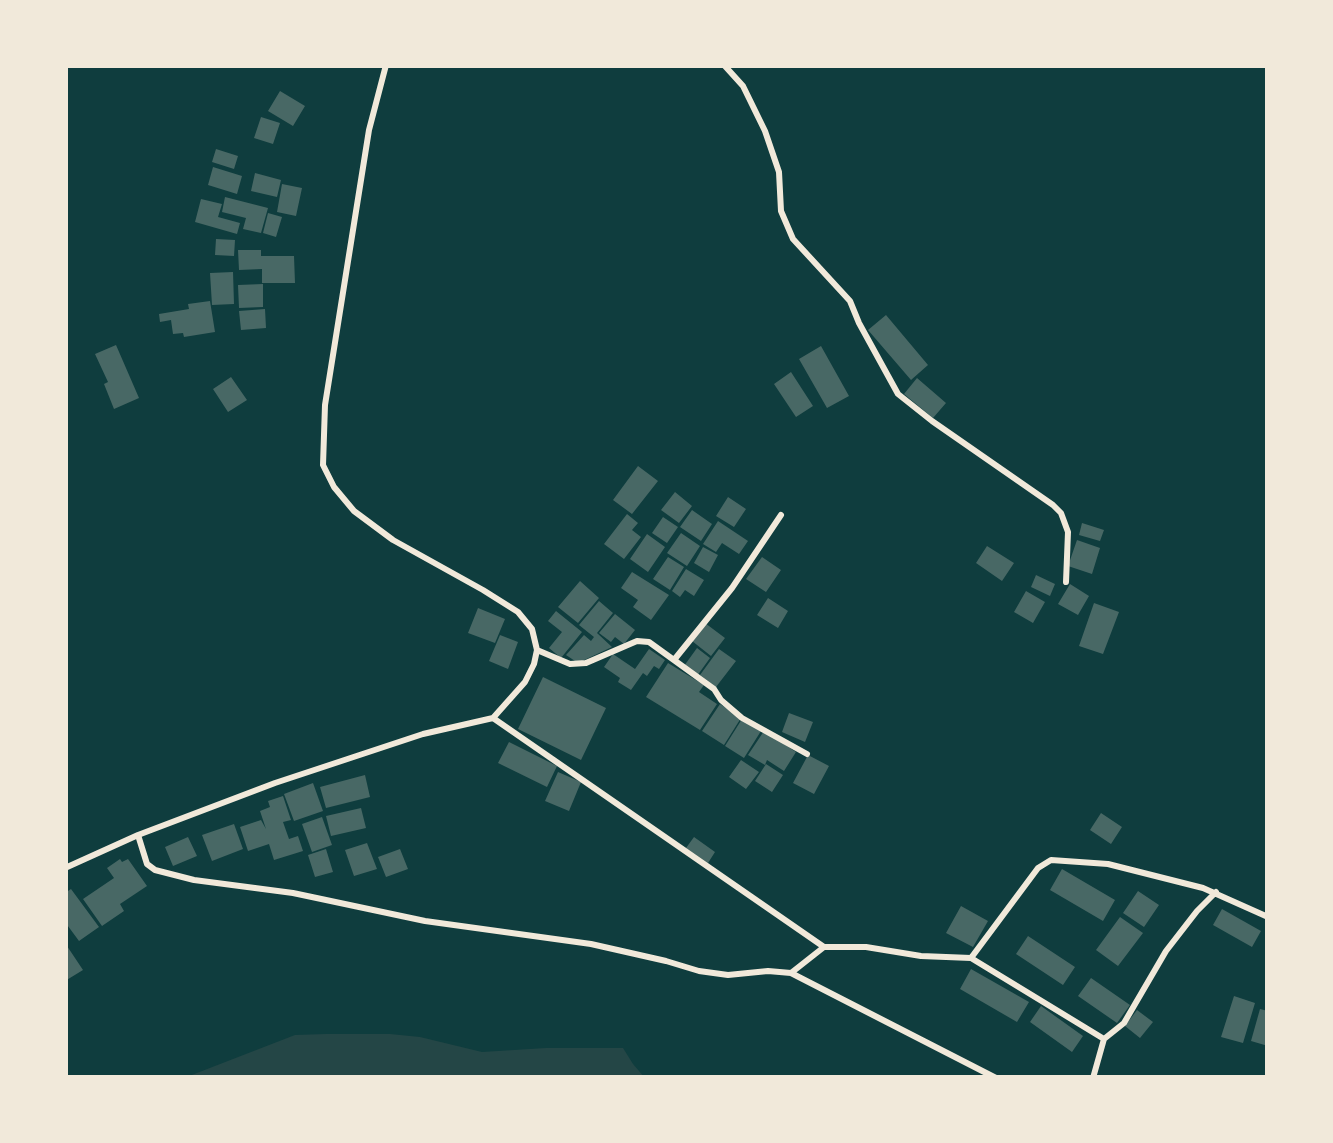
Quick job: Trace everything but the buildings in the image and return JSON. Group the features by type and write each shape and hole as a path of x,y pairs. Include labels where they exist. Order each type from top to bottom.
{"street":[{"path":"65,868 275,782 424,734 493,718 525,682 534,664 537,650 532,629 518,612 393,540 354,512 334,488 323,465 325,406 369,130 386,65"},
{"path":"724,65 743,86 765,131 779,172 781,211 792,239 843,292 898,394 1061,513 1068,532 1066,582"},
{"path":"674,660 732,588 780,516"},
{"path":"537,650 570,664 586,664 625,645 643,641 657,646 714,689 751,724 807,754"},
{"path":"493,718 824,947 866,947 921,956 972,958 1104,1039"},
{"path":"138,835 147,864 155,870 194,880 294,893 425,921 591,944 699,971 728,975 791,973 996,1078"},
{"path":"972,958 1038,868 1050,860 1108,864 1216,892 1268,916"},
{"path":"1093,1078 1104,1039 1124,1023 1166,951 1216,892"},
{"path":"791,973 824,947"}],"shaded area":[{"path":"390,1034 482,1052 623,1048 645,1078 184,1078 295,1035"}]}
